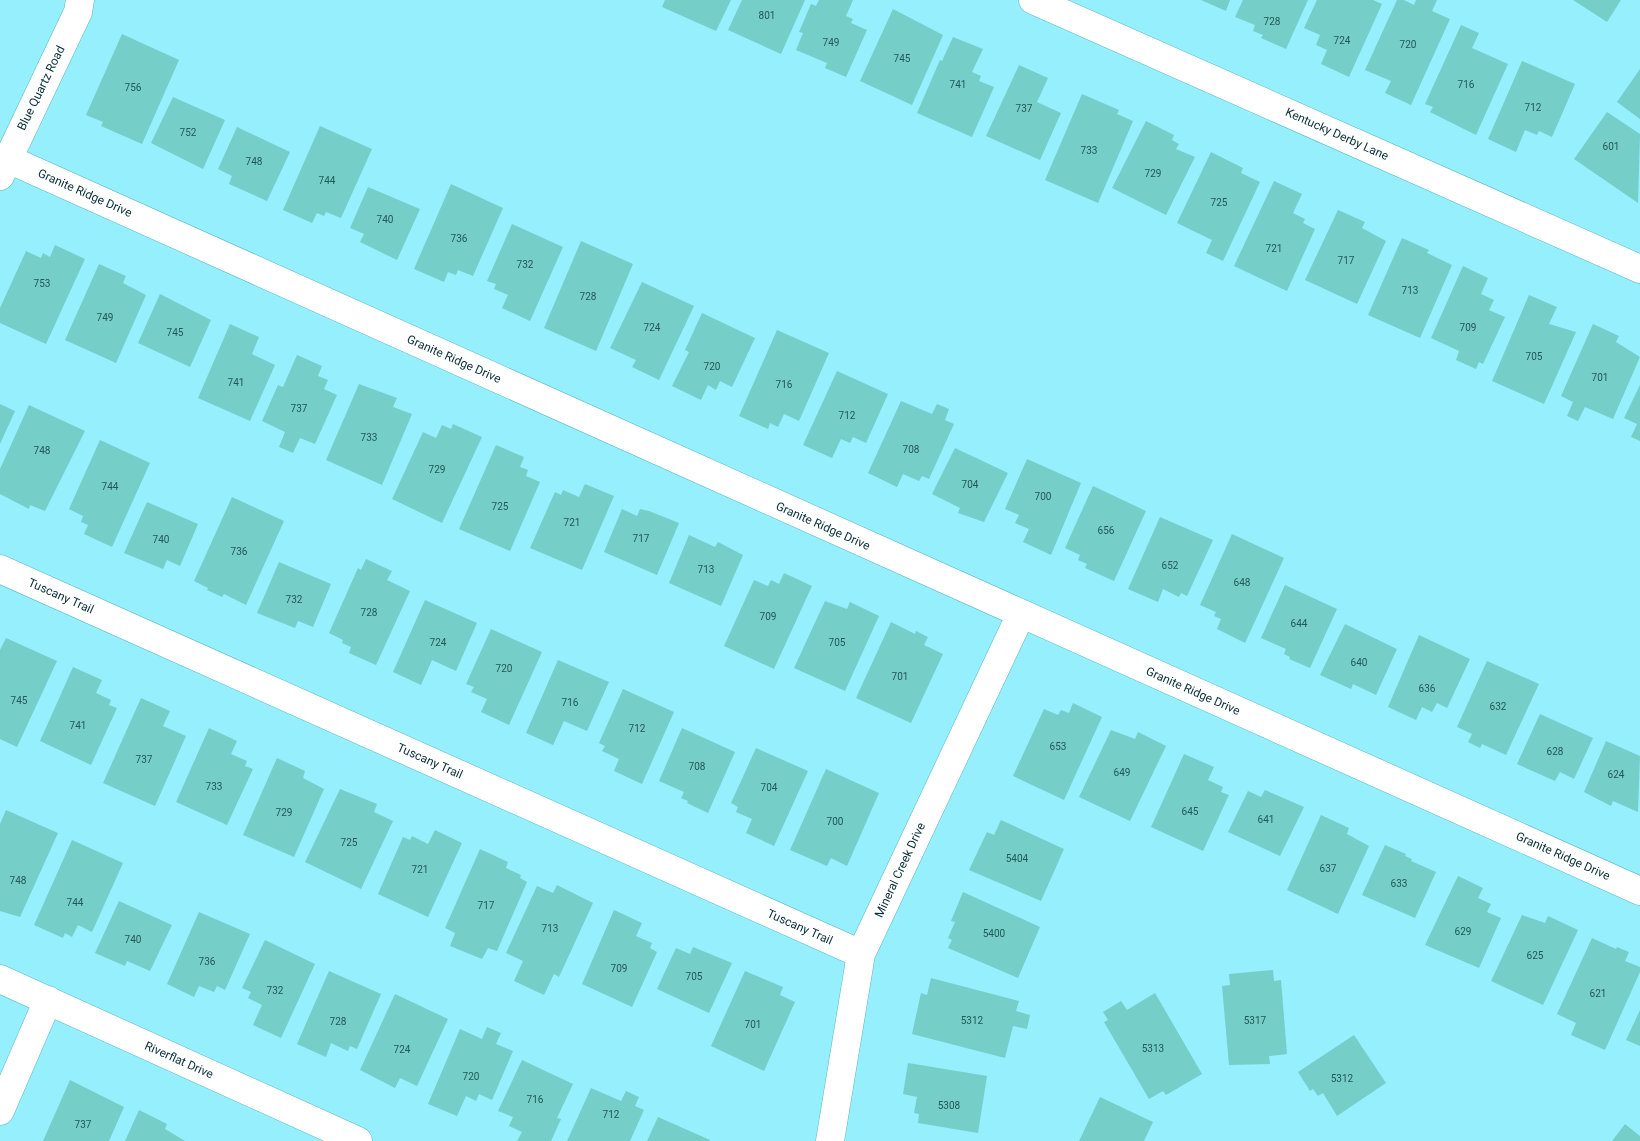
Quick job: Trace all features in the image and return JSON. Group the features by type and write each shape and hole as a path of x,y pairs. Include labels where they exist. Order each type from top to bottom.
{"street":[{"name":"Blue Quartz Road","path":"4,167 78,12 80,0"},
{"name":"Kentucky Derby Lane","path":"1033,0 1640,268"},
{"name":"Granite Ridge Drive","path":"4,167 1021,614 1640,891"},
{"name":"Tuscany Trail","path":"0,569 861,954"},
{"name":"Mineral Creek Drive","path":"830,1141 861,954 1021,614"},
{"name":"Riverflat Drive","path":"0,979 358,1141"},
{"path":"0,1111 48,1000"}],"building":[{"path":"665,0 731,0 716,31 662,7"},
{"path":"742,0 805,0 781,54 728,30"},
{"path":"819,0 853,0 846,16 853,19 851,23 867,30 846,77 825,68 827,63 796,50 803,33 799,32 811,4 816,6"},
{"path":"1201,0 1230,0 1226,11"},
{"path":"1243,0 1308,0 1286,49 1261,38 1263,35 1253,31 1255,25 1235,17"},
{"path":"1317,0 1373,0 1382,4 1349,77 1321,64 1327,50 1316,45 1320,35 1304,28"},
{"path":"1397,0 1404,0 1414,5 1416,0 1437,0 1432,11 1450,19 1411,105 1385,93 1391,81 1365,70"},
{"path":"1573,0 1621,0 1607,22"},
{"path":"893,9 943,35 912,105 860,81"},
{"path":"1461,25 1479,33 1472,48 1508,64 1476,135 1430,112 1433,107 1425,104"},
{"path":"122,34 179,60 142,144 101,126 103,122 86,115"},
{"path":"953,37 983,49 972,72 981,76 979,81 994,87 972,137 917,113 940,60 942,61"},
{"path":"1522,61 1575,84 1552,137 1539,131 1537,135 1525,130 1516,152 1488,139"},
{"path":"1019,65 1048,78 1037,102 1061,113 1040,160 986,136"},
{"path":"1640,69 1640,119 1617,102"},
{"path":"1082,94 1119,110 1117,114 1133,121 1098,203 1045,180"},
{"path":"173,97 225,120 203,169 151,143"},
{"path":"1607,112 1640,134 1638,203 1574,159"},
{"path":"1146,121 1174,135 1172,140 1179,144 1176,149 1195,157 1166,215 1112,188"},
{"path":"320,126 372,149 341,218 326,212 324,216 317,213 312,223 283,210"},
{"path":"237,127 290,152 267,201 229,184 232,176 218,169"},
{"path":"1211,152 1243,168 1241,173 1260,182 1223,261 1206,253 1212,240 1177,223"},
{"path":"1274,181 1302,194 1293,213 1305,219 1303,223 1315,229 1287,291 1234,266"},
{"path":"451,184 503,208 473,276 458,270 456,275 448,272 444,282 414,269"},
{"path":"368,187 420,209 397,260 360,242 364,234 350,228"},
{"path":"1338,210 1365,222 1362,228 1386,241 1357,304 1305,280"},
{"path":"512,224 563,247 530,321 502,308 508,295 494,289 496,284 487,281"},
{"path":"1402,238 1429,250 1427,253 1452,265 1420,338 1368,315"},
{"path":"581,241 633,264 596,351 544,328"},
{"path":"55,245 85,259 46,344 0,323 0,308 26,251 41,258 43,253 50,257"},
{"path":"99,264 126,276 123,283 146,295 116,363 65,340"},
{"path":"1463,266 1488,278 1481,294 1494,300 1489,310 1505,317 1483,364 1479,362 1476,369 1456,360 1459,351 1431,338"},
{"path":"642,282 694,306 659,380 632,367 636,360 610,348"},
{"path":"160,294 211,320 190,367 138,343"},
{"path":"1529,295 1557,307 1549,324 1576,332 1544,404 1492,381"},
{"path":"702,313 755,338 732,387 720,381 716,390 708,385 701,400 672,386 689,352 685,350"},
{"path":"230,324 259,337 252,354 275,365 250,421 198,398"},
{"path":"1593,324 1619,336 1616,342 1640,357 1613,419 1585,407 1578,421 1567,416 1573,402 1561,396"},
{"path":"777,330 829,353 799,421 784,414 778,427 770,423 768,429 739,416"},
{"path":"297,355 322,366 318,376 328,380 324,389 337,395 315,444 300,438 293,453 279,447 285,432 262,421 278,385 283,387"},
{"path":"837,371 888,394 866,443 853,437 850,443 841,439 832,458 803,445"},
{"path":"359,384 397,398 393,407 412,414 382,485 326,460"},
{"path":"1640,385 1640,441 1631,437 1637,424 1624,418"},
{"path":"901,401 932,414 937,404 949,409 945,420 954,424 929,479 922,476 919,481 903,474 897,487 868,473"},
{"path":"0,404 15,411 0,444"},
{"path":"29,405 85,431 45,511 30,505 29,509 0,494 0,469"},
{"path":"453,424 482,437 442,523 392,499 423,432 436,438 442,425 451,429"},
{"path":"100,440 150,463 112,547 84,534 88,525 81,522 83,516 69,509"},
{"path":"496,445 524,457 520,467 528,470 526,476 540,482 510,551 459,529"},
{"path":"955,448 1008,473 984,522 958,513 960,508 932,494"},
{"path":"1027,459 1081,483 1051,555 1023,542 1029,529 1015,523 1019,515 1005,509"},
{"path":"585,484 614,496 582,570 530,548 555,492 561,495 563,490 579,497"},
{"path":"1093,486 1146,511 1114,581 1085,568 1087,564 1078,560 1080,555 1065,548"},
{"path":"232,497 284,521 246,605 224,594 222,597 194,581"},
{"path":"147,502 198,524 180,566 167,560 163,569 124,553"},
{"path":"622,509 637,516 640,509 649,511 679,523 657,575 604,552"},
{"path":"1160,517 1213,540 1187,596 1181,593 1179,597 1163,589 1158,602 1128,589"},
{"path":"1232,534 1284,558 1245,643 1217,629 1221,619 1214,616 1216,612 1200,605"},
{"path":"689,535 715,547 718,542 743,555 721,606 669,583"},
{"path":"366,559 392,571 387,580 410,591 376,665 349,653 351,647 342,643 343,640 329,633 358,568 361,570"},
{"path":"279,562 331,584 313,627 298,621 295,628 257,613"},
{"path":"784,573 812,586 774,669 724,646 754,580 768,586 771,580 779,584"},
{"path":"1285,585 1337,609 1310,668 1289,659 1290,657 1284,654 1286,649 1261,638"},
{"path":"425,600 477,623 456,671 432,660 421,685 393,672"},
{"path":"825,601 847,609 850,602 879,616 845,691 794,668"},
{"path":"891,622 915,634 916,631 928,637 924,645 943,654 911,723 856,698"},
{"path":"1345,624 1397,649 1376,695 1353,684 1351,689 1320,675"},
{"path":"491,629 542,652 509,725 481,712 487,699 471,692 474,687 466,684"},
{"path":"1419,635 1470,659 1447,708 1437,703 1432,712 1422,707 1416,720 1388,707"},
{"path":"6,638 57,661 17,747 0,739 0,650"},
{"path":"558,660 609,682 587,731 564,721 553,745 526,733"},
{"path":"1487,661 1539,684 1506,755 1482,744 1480,748 1468,742 1472,734 1457,727"},
{"path":"73,667 102,680 96,693 111,700 109,705 117,708 91,765 40,741"},
{"path":"623,689 674,712 642,784 614,771 619,759 602,751 605,746 599,743"},
{"path":"141,698 170,711 163,726 186,736 155,806 103,783"},
{"path":"1073,703 1102,717 1064,800 1013,776 1044,709 1058,715 1061,710 1069,713"},
{"path":"1540,714 1593,738 1574,779 1560,772 1555,781 1517,764"},
{"path":"209,728 237,741 231,754 247,761 245,766 253,769 227,825 176,802"},
{"path":"682,728 735,752 708,813 681,798 684,792 659,781"},
{"path":"1111,730 1135,739 1138,732 1166,746 1130,821 1079,797"},
{"path":"1606,741 1640,756 1638,812 1613,801 1611,806 1584,792"},
{"path":"756,748 808,771 774,846 746,833 752,819 736,812 738,807 731,803"},
{"path":"1184,754 1214,767 1208,780 1223,787 1221,792 1229,795 1203,851 1151,827"},
{"path":"277,758 305,771 303,778 324,789 294,857 243,835"},
{"path":"826,769 879,793 847,866 831,858 827,866 790,850"},
{"path":"340,789 377,804 374,812 393,821 361,889 305,862"},
{"path":"1265,790 1304,807 1280,856 1228,832 1248,791 1261,797"},
{"path":"6,810 58,833 20,917 0,911 0,824"},
{"path":"1321,815 1349,828 1347,834 1369,846 1338,914 1287,890"},
{"path":"1001,820 1064,849 1041,901 969,870 987,832 994,835"},
{"path":"435,830 462,843 428,917 378,894 403,837 410,840 412,836 428,844"},
{"path":"72,840 123,863 92,932 78,925 72,937 65,933 63,938 34,925"},
{"path":"1385,845 1406,854 1405,856 1412,859 1411,861 1436,872 1415,918 1362,895"},
{"path":"480,849 508,862 506,868 521,875 520,878 527,882 497,951 488,948 482,959 450,946 455,933 445,928"},
{"path":"1458,876 1483,888 1478,898 1491,904 1487,912 1501,918 1479,968 1425,945"},
{"path":"557,885 593,903 559,977 554,974 544,995 514,981 523,961 506,953 537,886 553,893"},
{"path":"963,892 1040,927 1018,978 948,948 952,940 948,938 955,922 951,921"},
{"path":"119,901 172,925 150,971 127,961 125,966 95,953"},
{"path":"614,910 642,923 636,936 652,943 650,948 657,952 632,1007 582,984"},
{"path":"199,912 250,934 225,990 217,986 214,992 199,986 194,997 167,984"},
{"path":"1522,915 1545,923 1548,916 1578,930 1543,1005 1491,981"},
{"path":"1592,938 1616,949 1617,947 1629,952 1625,961 1640,967 1640,972 1605,1050 1571,1035 1576,1023 1557,1014"},
{"path":"265,940 315,964 281,1038 253,1025 262,1005 248,998 251,992 242,988"},
{"path":"693,947 732,963 709,1013 657,989 676,948 690,954"},
{"path":"1273,970 1274,981 1281,980 1287,1054 1269,1056 1270,1064 1229,1065 1222,986 1230,985 1229,974"},
{"path":"329,971 381,994 357,1049 350,1046 348,1051 331,1043 326,1057 297,1044"},
{"path":"745,971 783,987 780,995 795,1002 764,1071 711,1046"},
{"path":"931,978 1019,1001 1016,1011 1030,1015 1027,1029 1013,1026 1005,1058 912,1034 921,993 927,995"},
{"path":"1155,993 1202,1074 1166,1095 1163,1091 1149,1099 1104,1022 1108,1020 1103,1012 1121,1001 1127,1010"},
{"path":"395,994 448,1019 417,1086 400,1078 395,1088 360,1070"},
{"path":"1640,1010 1640,1046 1626,1040"},
{"path":"487,1027 501,1033 496,1044 513,1051 492,1100 479,1094 476,1101 466,1096 457,1116 428,1104 460,1029 482,1039"},
{"path":"1354,1035 1386,1083 1337,1116 1323,1093 1318,1096 1313,1089 1310,1091 1298,1072"},
{"path":"522,1060 573,1084 557,1118 561,1119 551,1141 517,1141 522,1132 509,1126 513,1117 498,1111"},
{"path":"908,1063 987,1076 978,1133 918,1123 919,1114 914,1113 917,1097 903,1094"},
{"path":"70,1080 124,1107 109,1141 43,1141"},
{"path":"591,1088 621,1101 626,1091 639,1097 635,1106 644,1110 630,1141 567,1141"},
{"path":"1100,1097 1153,1122 1144,1141 1079,1141"},
{"path":"139,1110 167,1124 165,1129 185,1141 125,1141"},
{"path":"658,1117 710,1140 647,1141"},
{"path":"1625,1124 1640,1136 1640,1141 1612,1141"}]}
